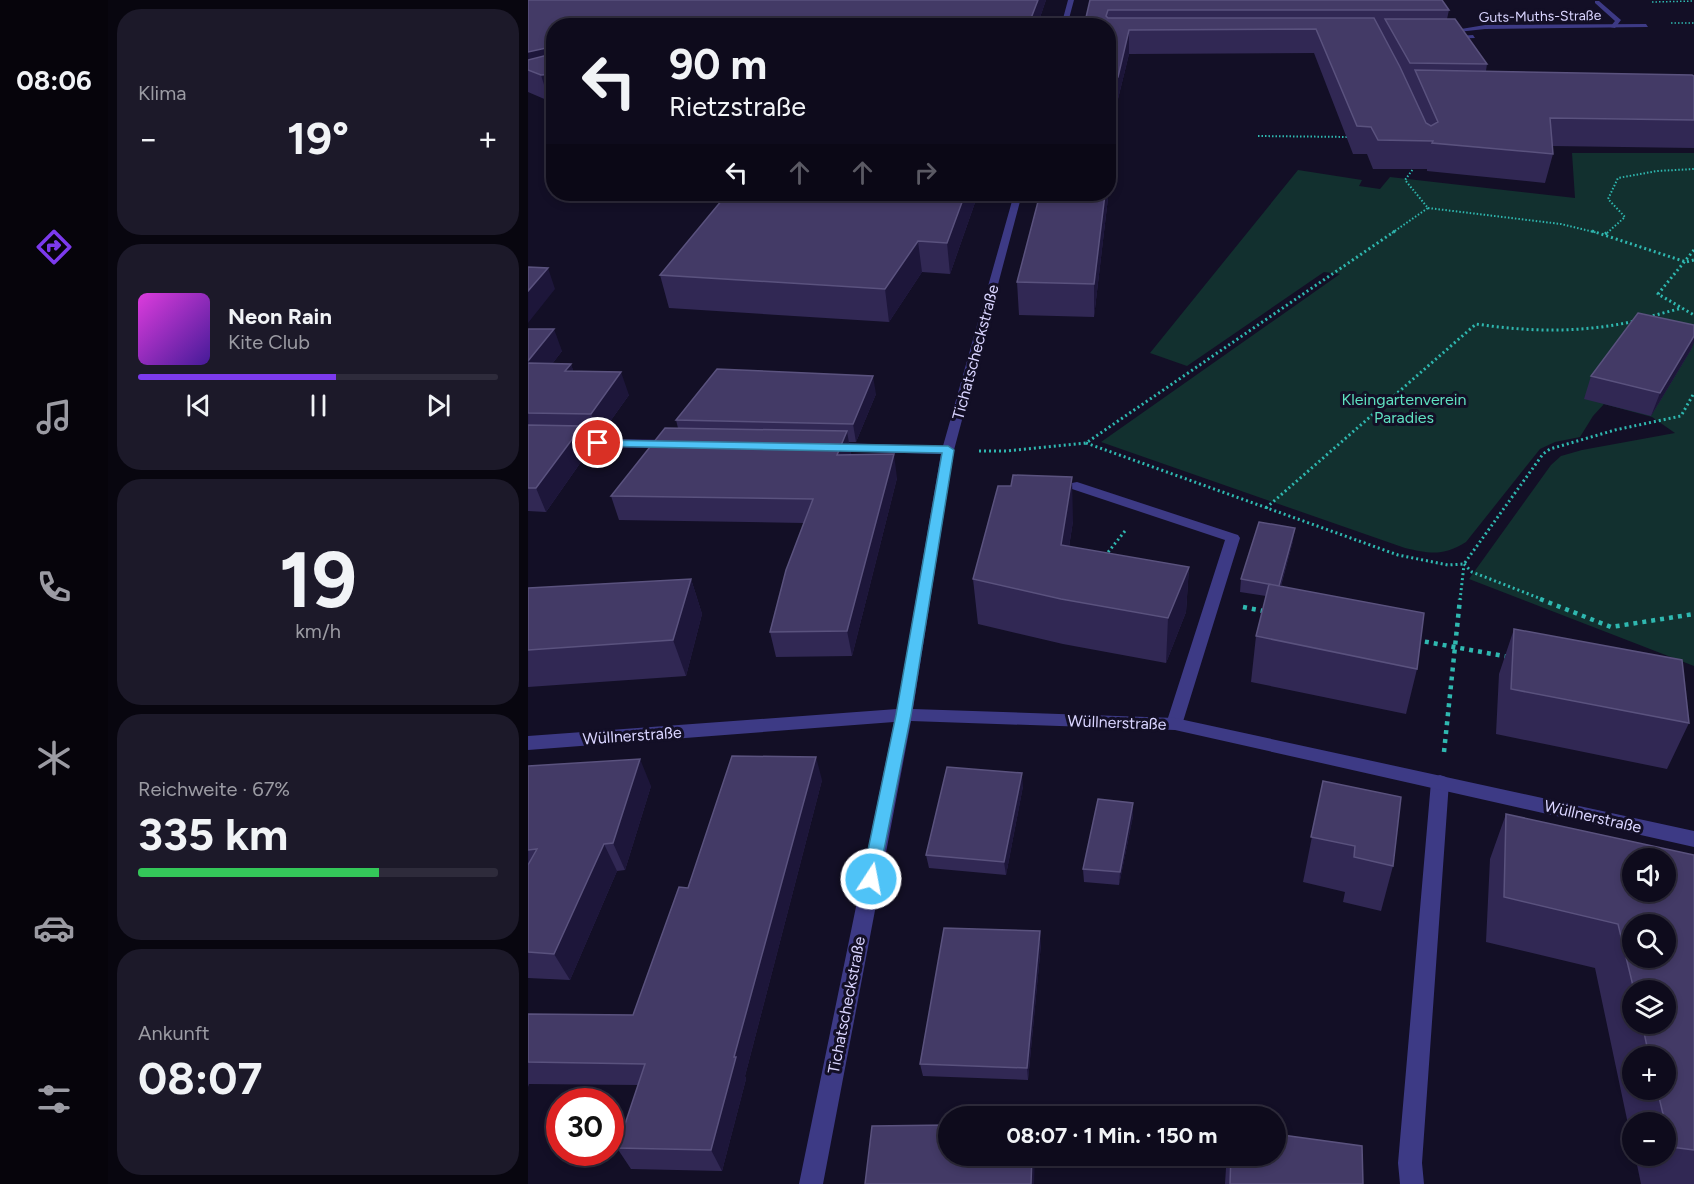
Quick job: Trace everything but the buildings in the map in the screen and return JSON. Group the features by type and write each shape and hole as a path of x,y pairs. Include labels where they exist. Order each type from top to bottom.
{"street":[{"path":"1066,18 1071,0"},
{"path":"1598,2 1619,21 1613,27"},
{"name":"Guts-Muths-Straße","path":"1473,37 1436,37 1456,30 1485,27 1646,26"},
{"name":"Tichatscheckstraße","path":"811,1184 904,715 948,450 1016,201"},
{"path":"528,442 680,445"},
{"path":"820,447 948,450"},
{"path":"1077,486 1233,538 1175,724"},
{"name":"Wüllnerstraße","path":"528,743 904,715 1175,724 1694,839"},
{"path":"1412,1184 1410,1163 1440,782"}],"path":[{"path":"1258,136 1352,137"},
{"path":"1421,158 1405,180 1428,208"},
{"path":"1605,234 1625,217 1608,199 1618,178 1657,171 1694,169"},
{"path":"1086,443 1428,208 1561,224 1605,234 1686,262 1694,260"},
{"path":"1694,250 1659,294 1694,315"},
{"path":"1646,318 1682,308"},
{"path":"1266,508 1476,324 1511,329 1560,330 1617,326 1636,321"},
{"path":"1440,782 1464,564 1543,454 1550,449 1615,430 1681,416 1694,393"},
{"path":"948,450 1005,451 1086,443 1398,555 1448,565 1464,564 1472,572 1611,627 1694,614"},
{"path":"1102,560 1143,508"},
{"path":"1214,601 1272,612"},
{"path":"1411,639 1512,657"}],"green space":[{"name":"Kleingartenverein Paradies","path":"1572,153 1694,153 1694,666 1469,579 1551,465 1561,456 1675,433 1652,417 1604,404 1593,416 1580,437 1555,442 1540,449 1466,542 1443,552 1422,552 1405,548 1101,442 1340,274 1324,272 1187,366 1150,353 1298,170 1362,180 1359,186 1380,189 1390,177 1575,198"}],"route":[{"path":"598,443 948,450 904,715 871,879"}]}
